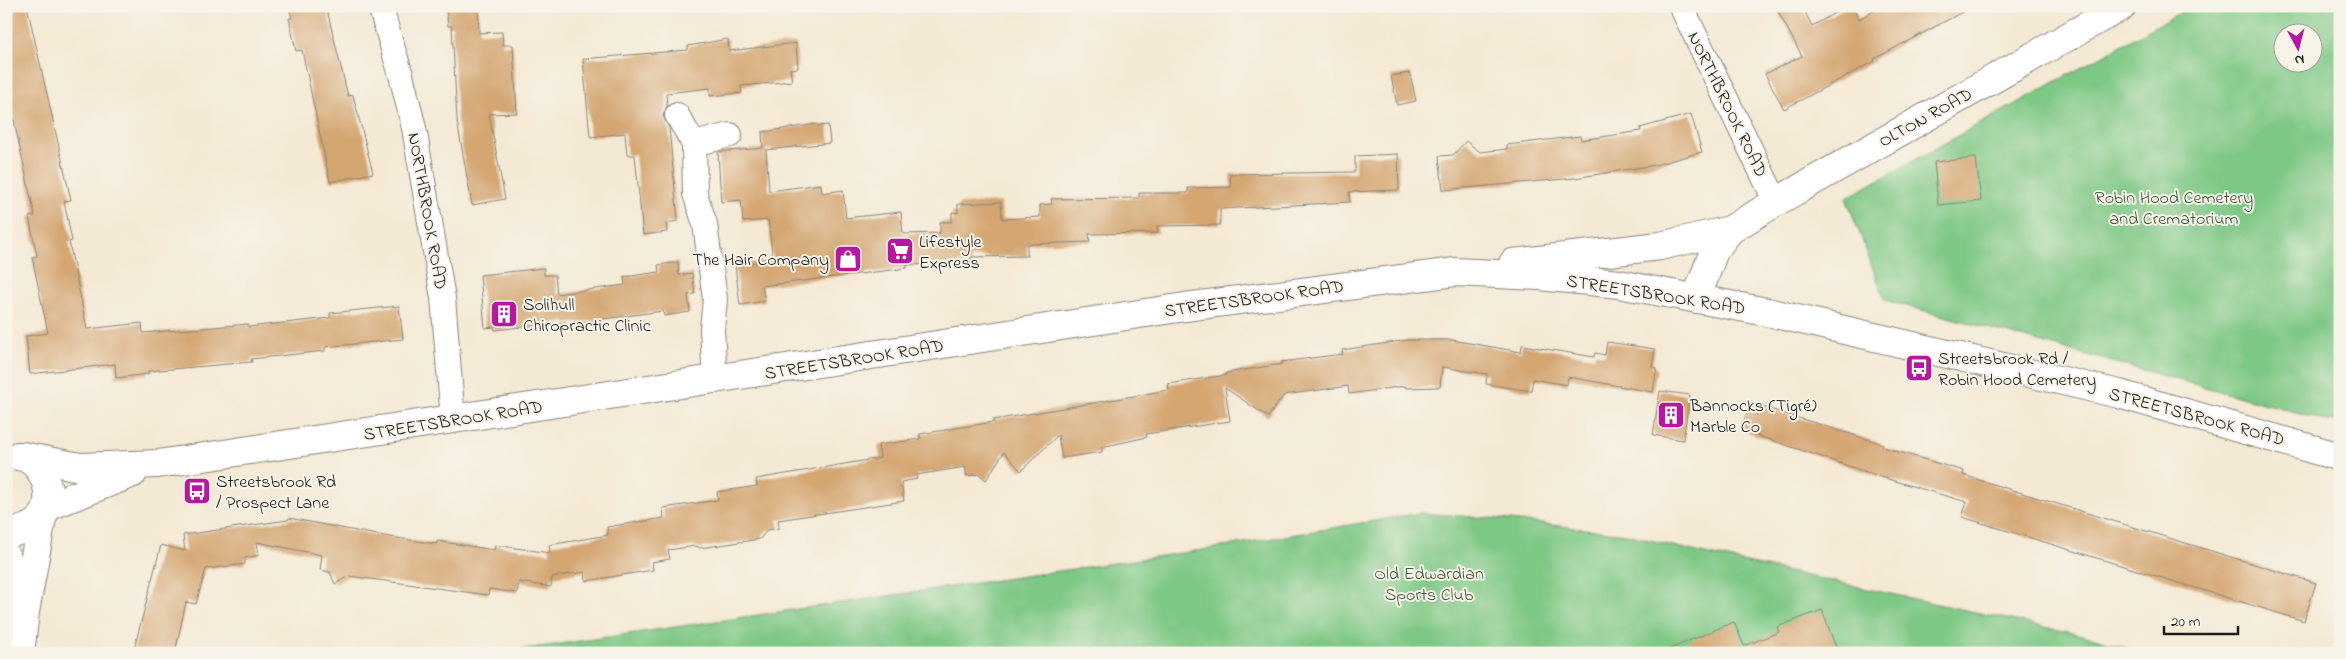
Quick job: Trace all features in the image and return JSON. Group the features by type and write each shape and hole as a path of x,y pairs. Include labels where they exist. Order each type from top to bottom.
{"main road":[{"name":"OLTON ROAD","path":"1454,272 1530,260 1660,246 1730,230 2122,6"},
{"name":"OLTON ROAD","path":"1696,299 1714,251 1730,230"},
{"name":"STREETSBROOK ROAD","path":"10,455 80,467 158,464 715,381 1185,307 1454,272 1539,276 1619,284 1776,314 2119,394 2340,456"},
{"path":"10,455 38,468 46,486 48,500 44,512 25,612 20,653"},
{"name":"STREETSBROOK ROAD","path":"6,534 21,531 44,512 106,482 158,464"},
{"path":"6,557 20,584 25,612"}],"street":[{"name":"NORTHBROOK ROAD","path":"380,6 402,75 414,128 443,298 453,420"},
{"name":"NORTHBROOK ROAD","path":"1681,6 1776,202"},
{"path":"677,115 694,144 695,194 705,224 715,299 712,328 715,381"},
{"path":"694,144 730,135"}],"green space":[{"name":"Robin Hood Cemetery and Crematorium","path":"2192,6 2340,6 2340,424 1885,300 1846,198"},
{"name":"Old Edwardian Sports Club","path":"1420,513 1502,519 1626,534 1705,554 2091,637 2143,653 498,653 1209,549"}],"building":[{"path":"6,6 27,6 71,200 64,201 72,241 69,242 87,329 142,323 143,333 248,324 248,327 330,318 330,313 399,306 403,339 325,347 325,351 251,359 252,362 148,371 148,374 116,378 115,364 30,374 26,336 48,333 32,257 37,256 29,217 35,216 6,85"},
{"path":"289,6 326,6 348,96 353,95 373,173 330,182 302,50 296,51 289,18 292,18"},
{"path":"446,6 478,6 479,33 502,32 503,45 513,45 517,113 489,114 505,199 472,205 457,121 452,26 448,26"},
{"path":"1775,6 1802,6 1812,26 1847,6 1852,6 1859,19 1880,6 1974,6 1784,109 1765,74 1802,56"},
{"path":"728,39 729,51 796,43 798,68 790,69 792,81 741,86 742,93 710,96 710,88 666,93 667,106 663,116 669,128 678,221 666,223 667,232 643,235 635,155 627,155 625,133 590,137 583,59 688,50 688,46"},
{"path":"1410,73 1416,101 1397,105 1391,76"},
{"path":"1691,114 1702,152 1655,165 1575,178 1443,190 1439,156 1453,155 1466,141 1480,152 1507,149 1507,145 1580,136 1581,140 1641,131 1640,128"},
{"path":"817,124 818,126 828,125 830,143 766,150 769,191 821,184 822,193 843,190 846,218 901,212 903,234 940,233 940,222 952,222 952,212 958,213 958,204 1001,202 1002,219 1040,217 1040,205 1052,204 1051,199 1139,198 1139,193 1188,193 1188,188 1231,187 1230,174 1355,172 1355,156 1398,154 1399,190 1349,192 1350,202 1220,209 1220,225 1157,226 1158,233 1089,234 1090,242 1027,244 1027,256 971,257 971,263 907,265 907,268 762,286 765,301 740,305 735,265 773,260 768,220 743,222 741,200 721,202 718,152 763,148 762,132"},
{"path":"1976,158 1981,201 1938,205 1934,162"},
{"path":"678,262 679,275 692,273 695,294 688,295 690,312 664,316 663,311 566,324 566,322 495,330 494,327 485,328 480,275 544,268 544,275 555,275 557,294 625,285 624,277 659,272 658,265"},
{"path":"1408,340 1452,340 1521,352 1522,345 1594,357 1595,353 1605,355 1607,342 1655,349 1652,367 1657,368 1653,392 1568,377 1567,385 1533,379 1531,391 1486,384 1487,374 1442,367 1440,387 1406,388 1405,386 1349,394 1348,386 1284,395 1268,417 1225,388 1230,421 1146,434 1147,437 1102,447 1102,452 1062,458 1058,435 1021,471 1004,452 986,480 979,474 967,476 965,467 916,475 917,479 901,482 904,501 778,520 779,528 767,530 760,539 700,548 696,546 668,550 670,559 652,562 653,570 586,581 585,572 552,577 551,587 519,582 517,593 489,589 488,595 349,576 335,584 330,572 320,570 322,555 257,542 259,555 245,558 245,564 206,569 196,604 186,602 175,653 133,653 161,545 185,551 183,535 288,520 289,518 377,535 437,544 437,541 494,550 495,545 550,553 549,545 608,535 607,527 664,518 663,508 718,500 717,492 757,486 756,479 880,458 878,445 920,439 920,434 1169,390 1168,384 1226,375 1226,373 1282,364 1281,362 1343,354 1342,350"},
{"name":"Bannocks (Tigré) Marble Co","path":"1660,391 1690,395 1683,440 1653,435"},
{"path":"1750,403 1883,444 1882,447 1964,471 1963,475 2316,583 2304,621 1962,517 1967,502 1881,477 1741,430"},
{"path":"1822,610 1838,653 1660,653 1734,622 1744,646 1779,632 1777,627"}],"place":[{"name":"Lifestyle Express","path":"900,251"},
{"name":"The Hair Company","path":"848,259"},
{"name":"Solihull Chiropractic Clinic","path":"504,314"},
{"name":"Streetsbrook Rd / Robin Hood Cemetery","path":"1919,368"},
{"name":"Bannocks (Tigré) Marble Co","path":"1671,415"},
{"name":"Streetsbrook Rd / Prospect Lane","path":"197,491"}]}
